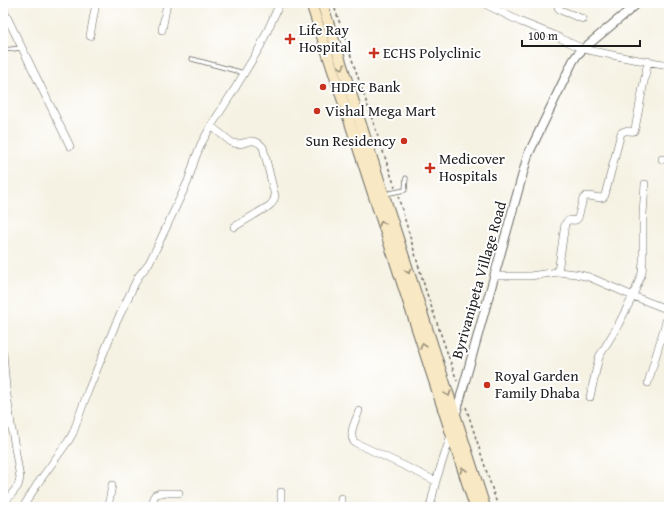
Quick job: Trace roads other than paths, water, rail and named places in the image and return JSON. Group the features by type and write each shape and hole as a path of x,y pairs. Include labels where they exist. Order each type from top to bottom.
{"main road":[{"path":"311,3 475,507"},
{"path":"322,3 485,507"}],"street":[{"path":"90,36 96,3"},
{"path":"162,30 167,3"},
{"path":"23,507 73,433 88,391 116,323 138,277 156,249 188,182 201,144 260,47 280,3"},
{"path":"484,3 500,7 527,24 583,49 669,65"},
{"path":"557,3 560,10 583,19"},
{"name":"Byrivanipeta Village Road","path":"452,435 455,416 528,156 577,55 638,3"},
{"path":"3,10 70,146"},
{"path":"558,272 565,224 568,220 576,220 578,218 583,199 586,196 602,198 605,195 621,132 625,130 634,131 635,129 648,61"},
{"path":"211,126 234,144 256,141 263,147 275,196 273,203 234,227"},
{"path":"590,398 599,357 633,296 642,273 645,184"},
{"path":"495,276 530,276 558,272 576,274 589,277 669,310 648,383"},
{"path":"3,353 4,388 20,478 18,486 3,506"},
{"path":"359,411 351,434 354,442 436,481"},
{"path":"430,507 436,481 452,435"},
{"path":"108,507 112,485"},
{"path":"281,492 281,507"},
{"path":"156,507 153,498 155,495 160,493 179,494"},
{"path":"341,498 341,507"}],"lane":[{"path":"3,50 22,48"},
{"path":"192,59 244,73"},
{"path":"384,194 405,190 406,178"}],"place":[{"name":"Life Ray Hospital","path":"290,39"},
{"name":"ECHS Polyclinic","path":"374,53"},
{"name":"HDFC Bank","path":"323,87"},
{"name":"Vishal Mega Mart","path":"317,111"},
{"name":"Sun Residency","path":"404,141"},
{"name":"Medicover Hospitals","path":"430,168"},
{"name":"Royal Garden Family Dhaba","path":"487,385"}]}
